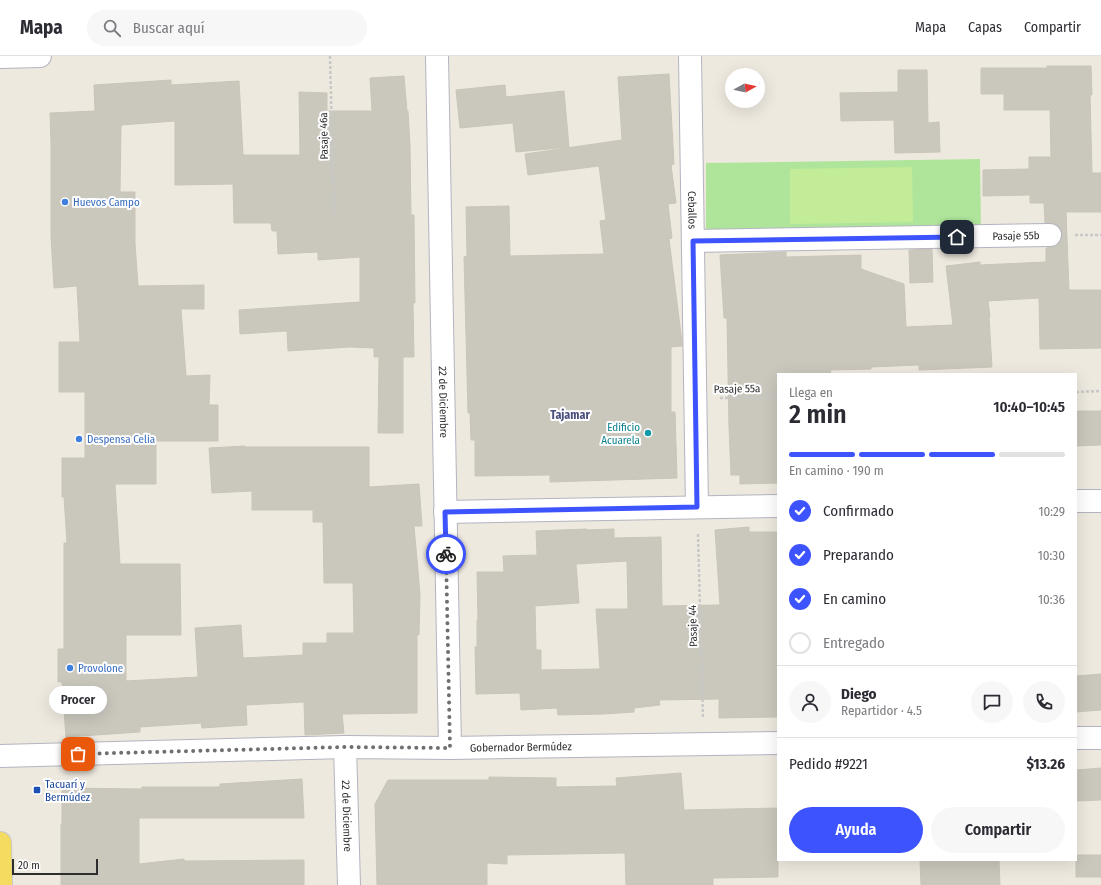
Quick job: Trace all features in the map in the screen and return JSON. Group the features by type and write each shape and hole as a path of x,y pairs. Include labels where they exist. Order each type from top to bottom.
{"main road":[{"path":"0,843 1,885"}],"street":[{"path":"0,57 40,56"},
{"name":"22 de Diciembre","path":"437,56 450,748"},
{"name":"Ceballos","path":"690,56 697,507"},
{"name":"Pasaje 55b","path":"693,241 1050,235"},
{"path":"1077,501 1101,501"},
{"path":"445,512 777,506"},
{"path":"1077,738 1101,738"},
{"name":"Gobernador Bermúdez","path":"0,756 345,747 450,748 777,743"},
{"name":"22 de Diciembre","path":"345,747 348,885"}],"path":[{"name":"Pasaje 46a","path":"330,56 334,216"},
{"path":"1077,392 1101,391"},
{"name":"Pasaje 55a","path":"696,398 777,397"},
{"name":"Pasaje 44","path":"697,507 704,744"}],"green space":[{"path":"980,159 981,231 706,235 706,163"},
{"path":"912,167 913,222 790,224 790,169"}],"building":[{"path":"1047,66 1091,66 1092,95 1090,95 1092,173 1101,173 1101,212 1066,212 1069,290 1101,290 1101,348 1040,349 1039,298 988,301 992,367 919,370 919,365 871,367 871,369 830,370 831,373 777,373 777,483 740,484 740,475 731,475 727,318 724,318 720,255 786,252 786,257 861,255 861,269 904,284 906,327 953,325 946,266 980,262 980,265 1046,262 1046,248 1056,246 1061,241 1062,234 1060,228 1056,224 1045,223 1044,203 1030,203 1030,195 983,196 983,170 1029,169 1029,157 1051,157 1050,110 1004,110 1004,94 981,94 981,68 1047,68"},
{"path":"898,70 927,70 928,123 939,122 940,152 895,153 894,120 841,121 840,93 898,92"},
{"path":"669,74 674,164 671,165 676,203 668,204 672,238 669,239 682,342 682,346 671,347 671,412 675,412 677,478 550,482 550,475 475,476 475,440 471,440 470,413 468,413 464,257 467,256 466,207 509,206 510,256 604,254 600,221 606,220 599,166 528,175 525,154 622,140 618,77"},
{"path":"404,76 410,146 411,215 414,215 415,303 413,303 414,357 403,357 403,433 378,433 379,357 374,357 374,348 350,347 288,351 287,331 240,334 239,310 360,302 360,257 318,260 318,252 278,254 277,231 272,231 271,223 234,223 233,184 175,185 175,121 121,125 120,192 135,192 135,243 138,286 204,285 204,309 181,309 186,376 210,375 209,405 218,405 218,441 156,441 156,484 115,484 120,564 180,564 181,635 126,635 126,681 198,677 195,628 241,625 243,658 303,655 303,643 327,643 327,633 354,633 353,583 324,583 323,522 313,522 313,510 252,510 252,491 212,493 209,448 245,446 369,447 369,487 419,484 422,526 414,526 420,594 419,635 417,635 417,713 342,714 344,733 305,735 304,702 246,705 247,725 202,728 201,723 140,727 140,732 66,737 62,682 58,682 58,649 64,649 64,543 67,543 64,497 62,497 62,458 85,458 85,392 59,392 59,342 80,342 77,286 54,288 51,237 50,113 95,111 94,85 171,80 171,85 239,81 243,155 300,155 299,92 327,93 327,111 372,111 370,78"},
{"path":"505,85 506,97 564,91 569,147 516,152 513,123 460,128 456,90"},
{"path":"932,249 933,282 910,283 909,250"},
{"path":"1077,411 1101,411 1101,445 1077,446"},
{"path":"749,527 749,532 777,532 777,717 719,718 719,699 659,700 660,705 634,708 634,712 558,715 557,708 521,710 520,693 476,694 475,647 477,647 478,620 477,572 504,572 503,556 537,555 536,531 614,529 614,538 661,537 662,606 720,605 715,530","holes":["627,561 628,609 596,609 600,669 541,670 541,650 536,650 535,606 579,603 576,564"]},
{"path":"1101,674 1101,710 1077,712 1077,676"},
{"path":"1101,768 1101,800 1077,801 1077,770"},
{"path":"681,773 684,810 777,808 778,877 713,878 713,885 626,885 625,853 507,855 507,864 487,863 487,885 377,885 375,804 388,780 489,780 489,777 556,778 556,787 617,786 616,778"},
{"path":"302,779 304,818 139,818 139,864 184,859 184,861 304,860 304,885 61,885 62,788 142,789 142,787 220,787 220,784"},
{"path":"1077,855 1101,855 1101,877 1076,877"},
{"path":"920,861 999,861 1000,885 921,885"}],"way so far":[{"path":"78,754 345,747 450,748 446,554"}],"place":[{"name":"Huevos Campo","path":"65,202"},
{"name":"Edificio Acuarela","path":"648,433"},
{"name":"Despensa Celia","path":"79,439"},
{"name":"Provolone","path":"70,668"},
{"name":"Procer","path":"78,754"},
{"name":"Tacuarí y Bermúdez","path":"37,790"}],"district":[{"name":"Tajamar","path":"570,415"}],"route":[{"path":"446,554 445,512 697,507 693,241 957,237"}]}
